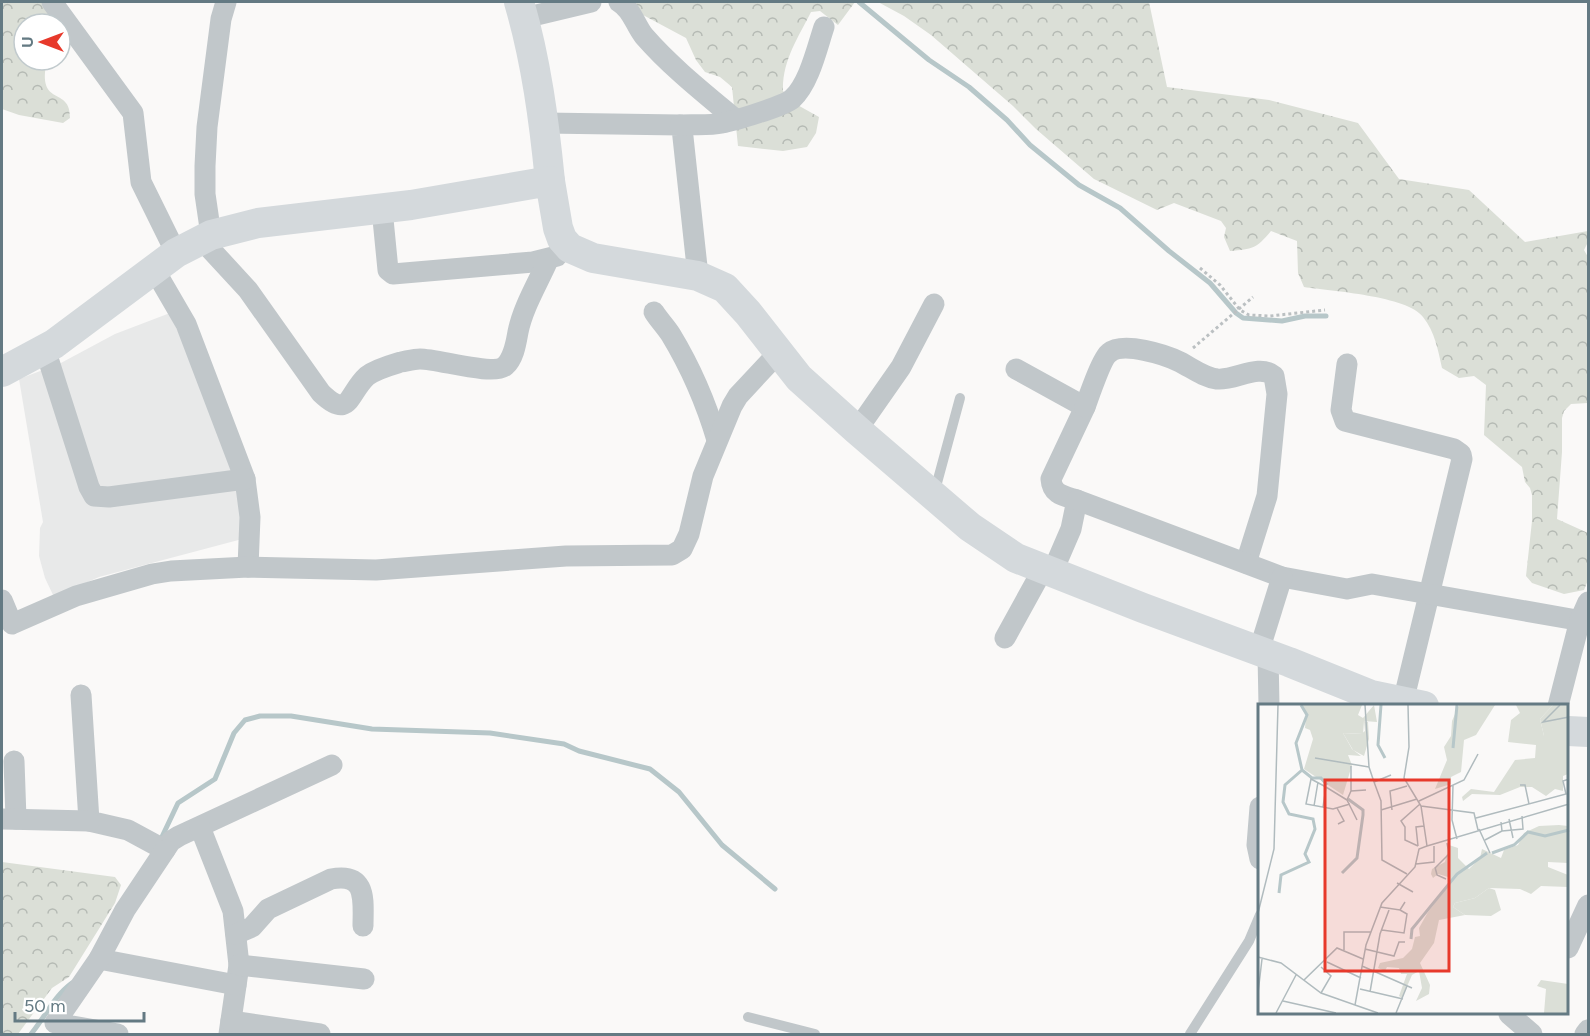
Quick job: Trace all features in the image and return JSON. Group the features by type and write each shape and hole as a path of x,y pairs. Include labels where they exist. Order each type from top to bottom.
{"street":[{"path":"52,2 133,113 141,182 185,249 248,290 321,393 332,404 338,405 344,404 368,376 391,364 419,359 456,363 480,369 501,369 507,364 513,354 523,315 559,254 562,239 550,181 545,123 521,10 591,2"},
{"path":"226,2 221,19 207,127 205,194 185,249 186,324 245,479 250,517 248,567"},
{"path":"619,2 627,9 643,34 677,70 735,119"},
{"path":"545,123 722,123 777,107 792,99 801,87 824,27"},
{"path":"680,124 698,276"},
{"path":"2,372 45,349 185,249 258,222 382,209 550,181"},
{"path":"382,209 388,270 391,274 559,254 698,276 720,285 729,291 800,378 934,497 970,527 1007,552 1048,571 1371,695 1413,704 1429,594 1461,464 1461,454 1454,449 1345,421 1341,410 1347,364"},
{"path":"857,430 901,367 934,304"},
{"path":"654,312 671,336 692,375 709,411 717,440"},
{"path":"45,349 88,487 94,496 109,497 245,479"},
{"path":"1246,563 1267,496 1277,394 1275,376 1260,371 1224,379 1216,378 1198,373 1178,361 1136,349 1118,349 1110,352 1051,479 1052,488 1056,493 1282,577 1347,589 1372,584 1586,615 1559,704"},
{"path":"2,600 7,626 76,596 152,574 191,569 248,567 376,570 566,556 672,555 682,549 689,534 703,476 735,400 778,353"},
{"path":"1016,369 1085,407"},
{"path":"1005,638 1048,571 1071,529 1077,500"},
{"path":"1269,704 1264,653 1282,577"},
{"path":"81,695 89,821"},
{"path":"1569,731 1588,732"},
{"path":"14,761 9,819 89,821 128,830 158,847"},
{"path":"118,1035 51,1029 99,959 158,847 332,765"},
{"path":"200,827 233,911 237,975 230,1028 320,1035"},
{"path":"1258,832 1258,850"},
{"path":"236,934 252,927 268,909 331,879 340,877 356,881 359,885 363,895 363,926"},
{"path":"1569,946 1588,905"},
{"path":"99,959 237,975 364,979"},
{"path":"1513,1015 1532,1035"},
{"path":"1585,1035 1588,1030"}],"lane":[{"path":"934,497 960,398"},
{"path":"1190,1035 1249,941 1258,920"},
{"path":"748,1017 815,1035"}],"path":[{"path":"1200,268 1220,285 1235,310 1249,315 1325,310"},
{"path":"1178,361 1253,297"}],"shaded area":[{"path":"170,313 220,428 247,514 246,538 99,577 54,597 45,578 39,556 40,528 43,522 19,379 59,364 115,334"}],"green space":[{"path":"2,2 41,2 50,12 12,12 12,72 45,72 46,85 50,91 65,102 69,108 70,118 63,123 19,115 2,109"},
{"path":"632,2 855,2 838,25 820,11 811,12 788,60 783,91 794,103 819,117 816,133 807,147 783,151 738,146 732,87 720,77 705,72 696,60 686,38 643,15"},
{"path":"878,2 1149,2 1167,87 1269,100 1358,123 1399,179 1469,190 1525,242 1588,231 1588,242 1584,250 1588,257 1588,403 1571,404 1564,411 1562,418 1557,519 1588,533 1588,580 1584,590 1564,594 1532,583 1526,576 1532,521 1532,495 1525,482 1522,467 1484,435 1486,385 1474,376 1459,378 1442,368 1436,341 1423,317 1415,310 1386,299 1304,287 1298,273 1297,241 1271,231 1254,247 1230,251 1224,237 1226,228 1221,221 1174,203 1157,210 1094,179 931,35 904,16"},
{"path":"2,862 115,877 121,885 115,903 69,977 52,988 18,1034 2,1034"}],"waterway":[{"path":"859,2 929,60 969,87 1007,120 1030,145 1079,185 1120,208 1210,283 1243,318 1282,321 1305,316 1326,316"},
{"path":"160,841 178,803 215,779 234,733 245,720 260,716 291,716 372,729 490,733 564,744 579,751 650,769 679,792 722,845 775,889"},
{"path":"31,1034 55,1000 72,983"}]}
